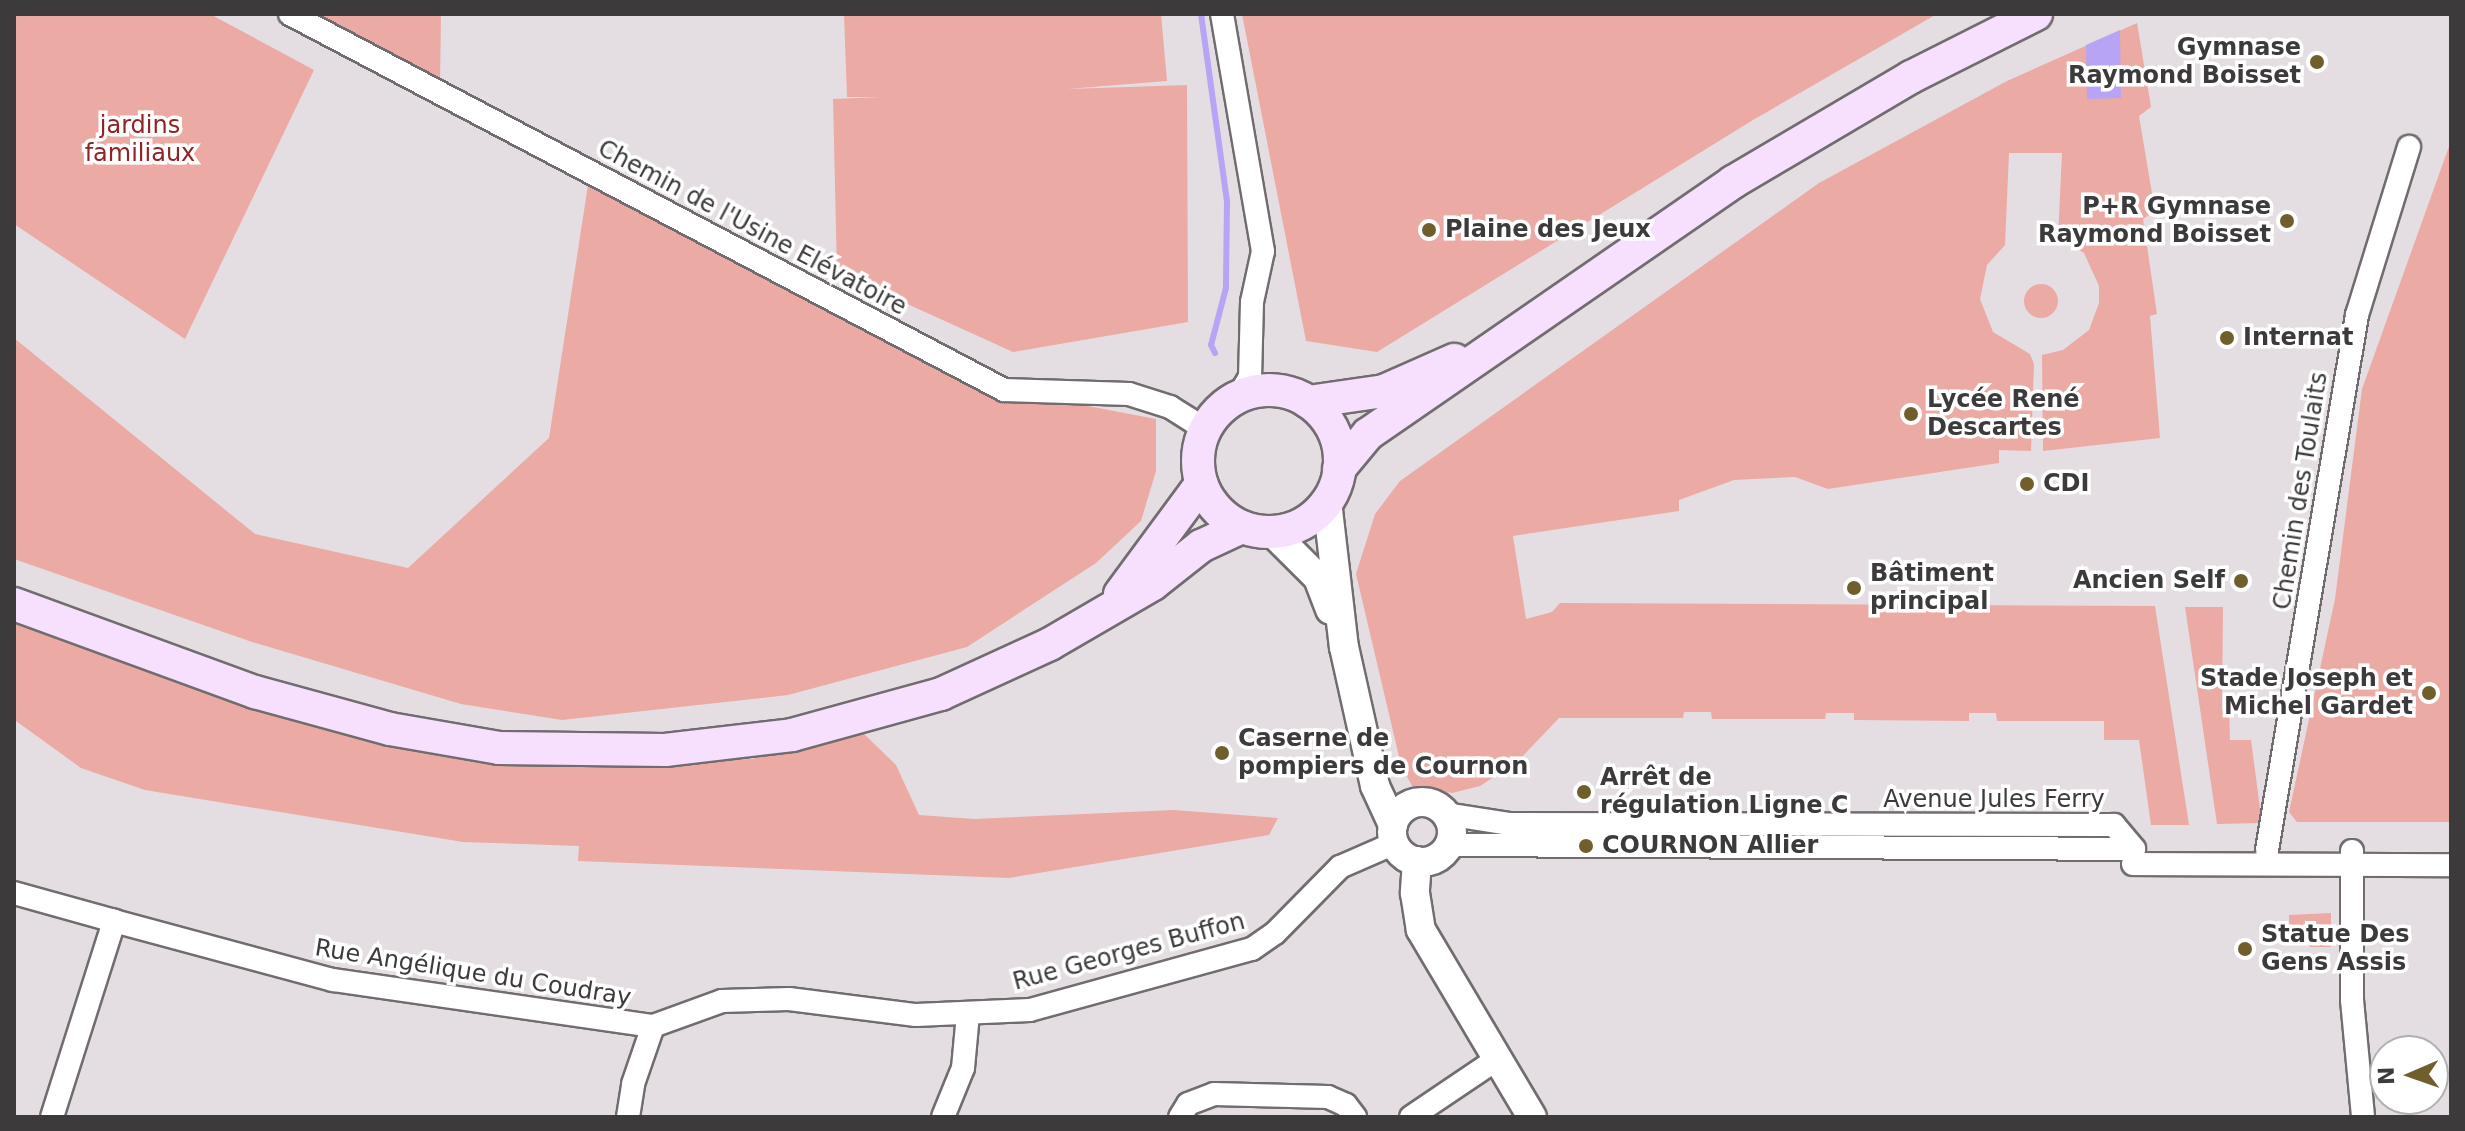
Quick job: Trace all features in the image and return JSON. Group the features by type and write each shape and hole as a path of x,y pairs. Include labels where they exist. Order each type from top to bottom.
{"main road":[{"path":"14,604 255,692 343,718 499,748 587,752 742,743 863,718 996,671 1081,626 1112,603 1153,584 1201,546 1257,530 1309,520 1327,501 1339,469 1368,434 1411,409 1505,338 1828,123 2036,14"},
{"path":"1257,530 1213,505 1201,484 1198,456 1205,429 1238,397 1273,390 1308,402 1384,391 1505,338"},
{"path":"1308,402 1333,431 1339,469"},
{"path":"1112,603 1175,526 1201,484"}],"street":[{"name":"Chemin de l'Usine Elévatoire","path":"290,14 1004,390 1129,394 1170,407 1205,429"},
{"path":"1222,14 1257,195 1263,251 1252,302 1250,377 1238,397"},
{"name":"Chemin des Toulaits","path":"2267,850 2357,315 2409,147"},
{"path":"1327,501 1344,647"},
{"path":"1257,530 1318,578 1344,647 1372,760 1375,786 1400,824 1417,861 1415,893 1421,930 1532,1117"},
{"path":"1400,824 1426,802 1446,814 1452,830 1449,845 1436,859 1417,861"},
{"name":"Avenue Jules Ferry","path":"1446,814 1510,824 2114,825 2134,849 1449,845"},
{"name":"Rue Georges Buffon","path":"653,1026 722,1001 760,997 873,1011 968,1014 1030,1010 1252,949 1275,933 1340,867 1400,824"},
{"path":"2352,858 2352,1000 2363,1117"},
{"path":"2133,864 2352,858 2451,865"},
{"name":"Rue Angélique du Coudray","path":"14,893 333,980 653,1026"},
{"path":"52,1117 114,921"},
{"path":"943,1117 963,1068 968,1014"},
{"path":"628,1117 633,1084 653,1026"},
{"path":"1411,1117 1497,1059"},
{"path":"1180,1117 1188,1104 1214,1094 1328,1097 1346,1105 1355,1117"}],"green space":[{"name":"jardins familiaux","path":"14,14 210,14 314,70 185,339 14,224"},
{"path":"311,14 441,14 440,85"},
{"path":"844,14 1161,14 1167,81 1067,89 1187,85 1188,322 1013,352 837,272 833,99 881,97 847,97"},
{"name":"Plaine des Jeux","path":"1242,14 1937,14 1753,120 1377,352 1306,341"},
{"name":"Lycée René Descartes","path":"2137,23 2151,107 2139,116 2155,211 2143,219 2157,314 2150,316 2160,438 2043,451 2042,355 2063,350 2089,330 2099,303 2099,286 2084,253 2058,237 2062,153 2009,153 2005,245 1987,265 1980,299 1993,332 2030,354 2034,364 2031,451 1999,450 1999,463 1828,489 1795,477 1734,480 1679,500 1679,511 1513,536 1526,619 1552,612 1560,603 2155,606 2189,825 2151,825 2139,740 2104,740 2104,721 1997,721 1996,713 1969,713 1969,721 1854,720 1854,713 1826,713 1825,719 1712,719 1711,712 1684,712 1683,718 1559,718 1517,762 1480,786 1452,793 1412,786 1401,765 1356,574 1375,514 1400,481 1819,183 2007,81"},
{"path":"2451,141 2451,822 2297,822 2289,812 2335,599 2362,389"},
{"path":"590,172 1004,390 1156,419 1156,471 1141,521 1096,563 967,647 788,695 562,720 461,704 252,642 14,559 14,338 255,534 408,568 549,438"},
{"path":"2041,284 2053,289 2058,301 2053,313 2041,318 2029,313 2024,301 2029,289"},
{"path":"2185,607 2223,607 2222,710 2229,710 2230,740 2251,740 2262,823 2217,824"},
{"path":"14,621 346,734 472,758 529,766 752,759 863,733 896,765 919,815 974,819 1174,810 1278,818 1269,835 1009,878 578,861 579,846 463,842 145,790 81,768 16,721"},
{"path":"2331,913 2331,947 2310,947 2309,938 2289,939 2289,915"}],"shaded area":[{"path":"2120,30 2121,98 2087,99 2086,45"}],"waterway":[{"path":"1201,14 1227,201 1226,288 1211,345 1215,353"}],"place":[{"name":"Gymnase Raymond Boisset","path":"2317,62"},
{"name":"P+R Gymnase Raymond Boisset","path":"2287,221"},
{"name":"Plaine des Jeux","path":"1429,230"},
{"name":"Internat","path":"2227,338"},
{"name":"Lycée René Descartes","path":"1911,414"},
{"name":"CDI","path":"2027,484"},
{"name":"Ancien Self","path":"2241,581"},
{"name":"Bâtiment principal","path":"1854,588"},
{"name":"Stade Joseph et Michel Gardet","path":"2429,693"},
{"name":"Caserne de pompiers de Cournon","path":"1222,753"},
{"name":"Arrêt de régulation Ligne C","path":"1584,792"},
{"name":"COURNON Allier","path":"1586,846"},
{"name":"Statue Des Gens Assis","path":"2245,949"}]}
